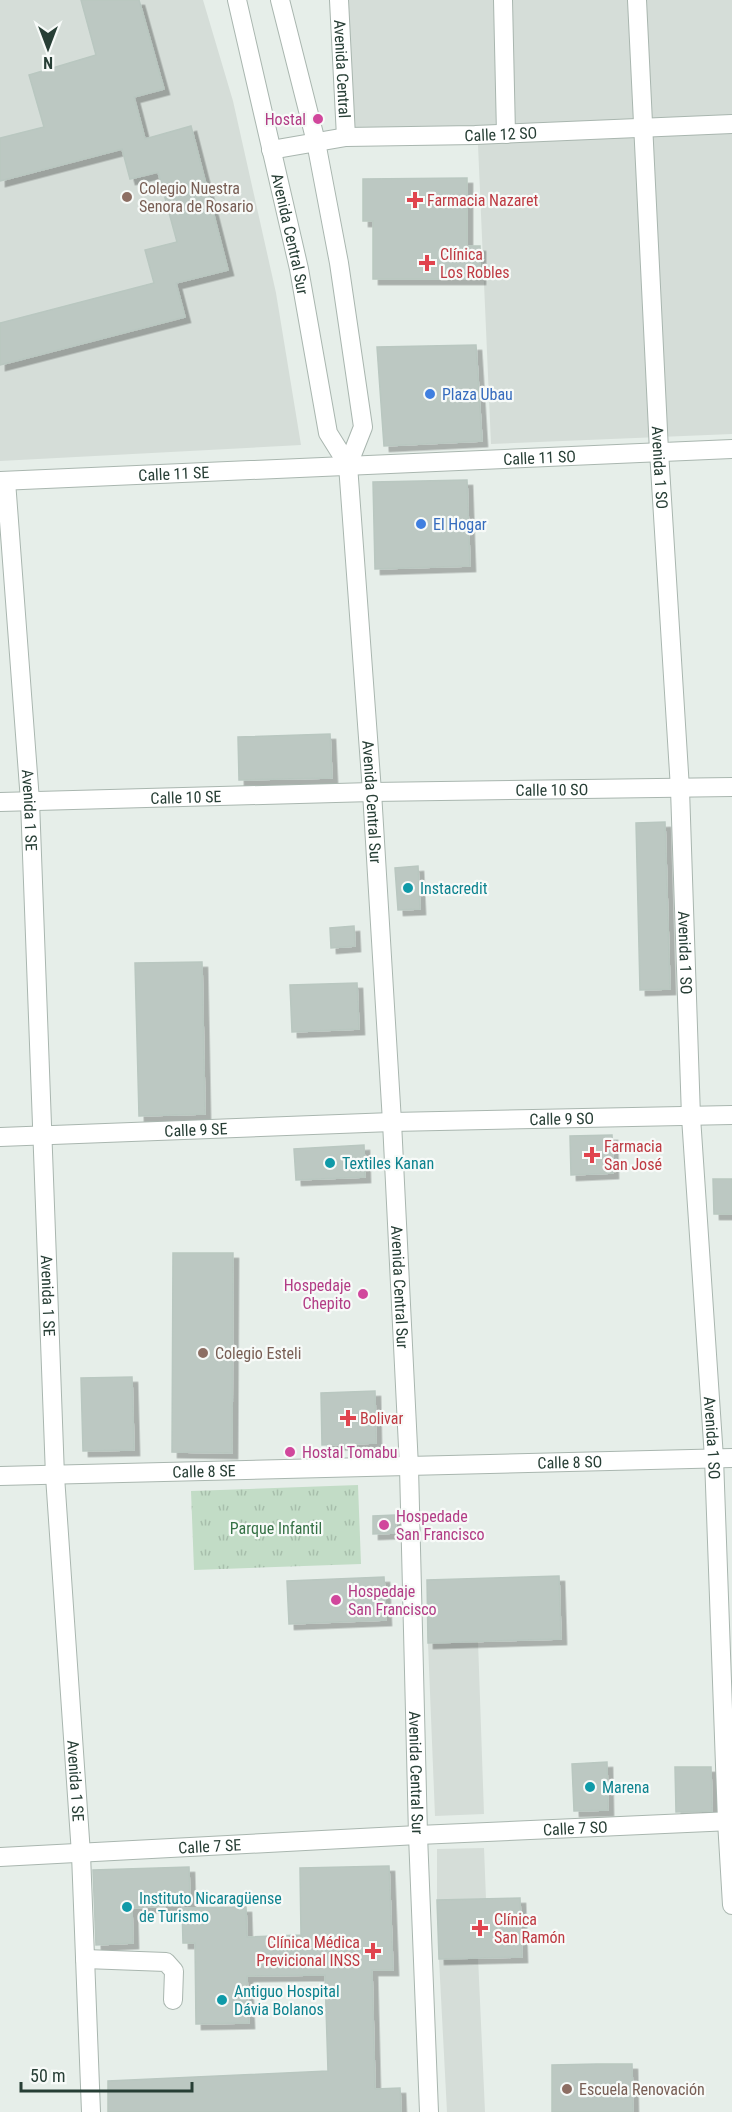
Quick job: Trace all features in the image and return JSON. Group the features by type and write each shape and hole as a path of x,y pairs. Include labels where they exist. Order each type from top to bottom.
{"street":[{"name":"Avenida Central Sur","path":"237,0 299,269 328,433 348,465"},
{"name":"Avenida Central Sur","path":"280,0 316,142 339,263 363,427 348,465 372,792 392,1122 409,1467 418,1835 429,2112"},
{"name":"Avenida Central","path":"339,0 346,137"},
{"path":"503,0 506,134"},
{"name":"Avenida 1 SO","path":"637,0 659,451 680,789 691,1117 723,1458 732,1905"},
{"name":"Calle 12 SO","path":"271,150 346,137 506,134 732,124"},
{"name":"Calle 11 SO","path":"348,465 732,449"},
{"name":"Calle 11 SE","path":"3,481 348,465"},
{"name":"Avenida 1 SE","path":"3,481 30,801 55,1476 81,1854 91,2112"},
{"name":"Calle 10 SO","path":"372,792 732,787"},
{"name":"Calle 10 SE","path":"0,802 372,792"},
{"name":"Calle 9 SO","path":"392,1122 732,1115"},
{"name":"Calle 9 SE","path":"0,1137 392,1122"},
{"name":"Calle 8 SO","path":"409,1467 723,1458"},
{"name":"Calle 8 SE","path":"0,1476 409,1467"},
{"name":"Calle 7 SO","path":"418,1835 729,1821"},
{"name":"Calle 7 SE","path":"0,1857 418,1835"},
{"path":"85,1959 165,1962 174,1971 173,2000"}],"shaded area":[{"name":"Colegio Nuestra Senora de Rosario","path":"0,0 203,0 233,101 276,293 301,445 0,461"},
{"path":"348,0 732,0 732,434 491,444 478,145 354,146"},
{"path":"478,1641 484,1814 435,1816 428,1643"},
{"path":"484,1848 486,1899 437,1900 437,1849"},
{"path":"478,1957 485,2112 447,2112 439,1959"}],"green space":[{"name":"Parque Infantil","path":"358,1485 361,1564 194,1570 191,1491"}],"building":[{"path":"81,0 139,0 164,89 134,97 145,139 191,126 228,270 176,283 185,317 0,365 0,323 154,283 145,250 177,242 158,172 130,179 122,149 0,181 0,138 44,127 29,75 96,55"},
{"path":"467,178 467,246 480,246 480,279 373,279 373,221 363,221 363,179"},
{"name":"Plaza Ubau","path":"476,345 482,441 384,446 377,347"},
{"name":"El Hogar","path":"467,480 470,566 375,569 373,482"},
{"path":"330,734 332,778 239,780 238,737"},
{"path":"665,822 670,989 640,990 636,823"},
{"name":"Instacredit","path":"418,866 420,909 398,910 395,868"},
{"path":"354,926 355,946 331,948 330,928"},
{"path":"202,962 205,1114 139,1116 135,963"},
{"path":"357,983 359,1029 292,1032 290,985"},
{"name":"Farmacia San José","path":"612,1135 613,1173 571,1175 570,1136"},
{"name":"Textiles Kanan","path":"364,1145 365,1177 296,1180 294,1149"},
{"path":"713,1179 732,1179 732,1214 714,1214"},
{"name":"Colegio Esteli","path":"173,1253 233,1253 232,1453 172,1452"},
{"path":"132,1377 134,1450 83,1451 81,1378"},
{"name":"Bolivar","path":"375,1391 376,1443 322,1445 321,1393"},
{"name":"Hospedade San Francisco","path":"395,1515 396,1533 373,1534 373,1516"},
{"path":"559,1576 561,1639 428,1643 427,1580"},
{"name":"Hospedaje San Francisco","path":"384,1577 386,1620 289,1624 287,1581"},
{"name":"Marena","path":"607,1762 608,1810 574,1811 572,1764"},
{"path":"675,1767 711,1767 712,1811 676,1812"},
{"path":"389,1866 393,1970 372,1970 375,2089 400,2088 401,2112 108,2112 108,2081 328,2071 325,1975 247,1976 249,2023 196,2024 195,1943 183,1943 182,1908 246,1907 247,1937 301,1935 300,1868"},
{"name":"Instituto Nicaragüense de Turismo","path":"189,1867 190,1905 132,1908 133,1943 96,1945 93,1870"},
{"name":"Clínica San Ramón","path":"520,1898 522,1957 439,1959 437,1900"},
{"path":"632,2064 633,2112 552,2112 552,2065"}],"place":[{"name":"Hostal","path":"318,119"},
{"name":"Colegio Nuestra Senora de Rosario","path":"127,197"},
{"name":"Farmacia Nazaret","path":"415,200"},
{"name":"Clínica Los Robles","path":"427,263"},
{"name":"Plaza Ubau","path":"430,394"},
{"name":"El Hogar","path":"421,524"},
{"name":"Instacredit","path":"408,888"},
{"name":"Farmacia San José","path":"592,1155"},
{"name":"Textiles Kanan","path":"330,1163"},
{"name":"Hospedaje Chepito","path":"363,1294"},
{"name":"Colegio Esteli","path":"203,1353"},
{"name":"Bolivar","path":"348,1418"},
{"name":"Hostal Tomabu","path":"290,1452"},
{"name":"Hospedade San Francisco","path":"384,1525"},
{"name":"Hospedaje San Francisco","path":"336,1600"},
{"name":"Marena","path":"590,1787"},
{"name":"Instituto Nicaragüense de Turismo","path":"127,1907"},
{"name":"Clínica San Ramón","path":"480,1928"},
{"name":"Clínica Médica Previcional INSS","path":"373,1951"},
{"name":"Antiguo Hospital Dávia Bolanos","path":"222,2000"},
{"name":"Escuela Renovación","path":"567,2089"}]}
